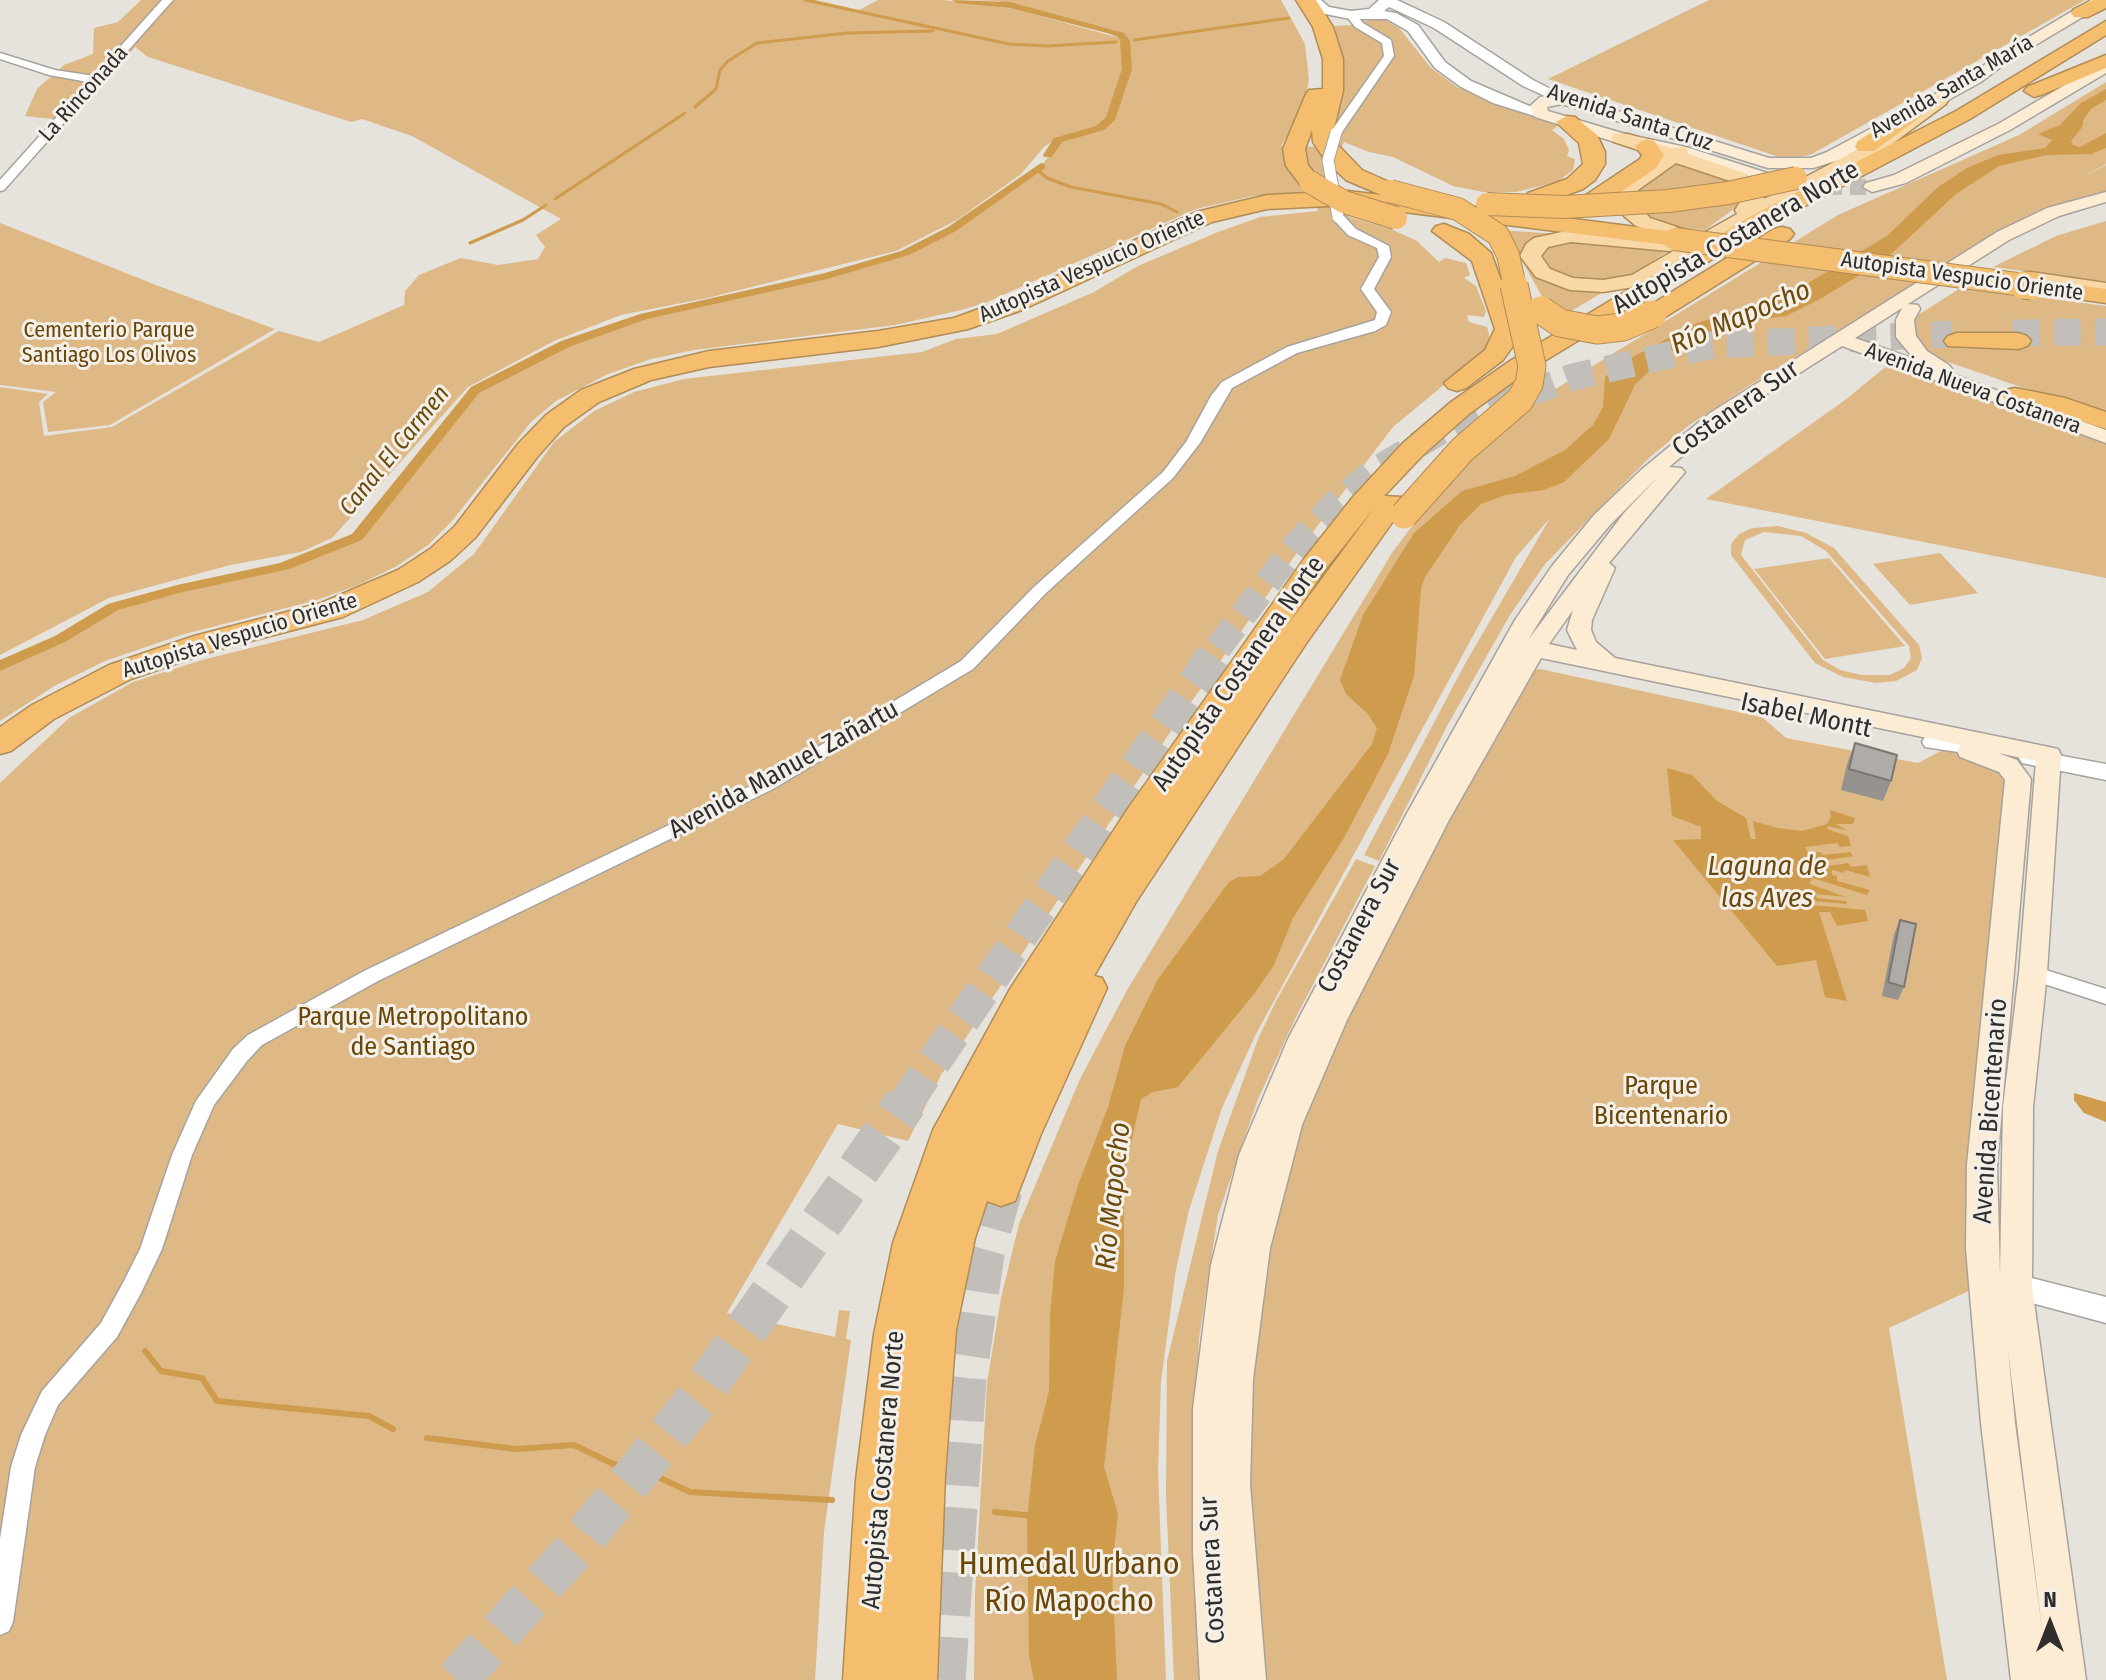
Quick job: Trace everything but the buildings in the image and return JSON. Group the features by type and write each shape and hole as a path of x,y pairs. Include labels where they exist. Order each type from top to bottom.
{"highway":[{"path":"1292,0 1307,23 1317,51 1319,75 1312,106 1294,149 1297,166 1310,182 1344,202 1444,231 1494,260 1541,310 1560,323 1597,330 1623,327 1653,314 1862,187"},
{"path":"1294,638 1340,592 1462,450 1520,400 1529,384 1532,366 1508,255 1498,235 1458,209 1390,191 1361,179 1329,150 1323,137 1334,78 1328,39 1310,1"},
{"path":"2081,13 2104,1"},
{"name":"Autopista Costanera Norte","path":"867,1680 879,1480 895,1334 914,1243 953,1130 1016,1010 1139,818 1343,527 1384,479 1440,424 1531,358 1759,221 1963,115 2106,27"},
{"name":"Autopista Costanera Norte","path":"913,1680 927,1403 935,1330 954,1238 985,1147 1009,1092 1047,1022 1124,893 1294,638 1392,503 1462,429 1585,343 1762,234 1862,187 1965,129 2106,41"},
{"path":"2018,97 2106,64"},
{"path":"1478,206 1537,198 1582,180 1591,169 1594,152 1565,110"},
{"path":"1478,206 1579,207 1676,200 1743,191 1852,154 1912,114"},
{"path":"1344,166 1384,184 1535,216 1586,205 1651,160 1653,155 1646,146"},
{"name":"Autopista Vespucio Oriente","path":"0,743 43,712 120,672 184,649 332,610 408,576 440,555 465,532 548,427 590,396 631,378 694,361 906,335 959,324 1028,299 1204,217 1242,206 1281,200 1338,198 1478,206 1580,231 1675,237 2106,296"},
{"path":"1478,206 1566,213 1675,237"},
{"path":"1396,218 1580,231"},
{"path":"1343,527 1403,434 1431,405 1488,360 1505,339 1505,317 1494,260"},
{"path":"1389,455 1428,419 1493,371 1638,280"},
{"path":"1954,337 2016,337"},
{"path":"2015,396 2056,404 2106,421"},
{"path":"1001,1189 1021,1134 1096,972 1124,893"}],"main road":[{"path":"1975,79 2045,47 2106,11"},
{"name":"Avenida Santa María","path":"1912,114 2081,13"},
{"path":"1862,187 1900,179 2004,127 2106,64"},
{"path":"1580,231 1541,242 1533,248 1531,261 1548,277 1570,284 1613,286 1638,280 1737,222 1873,149 1939,100"},
{"name":"Avenida Santa Cruz","path":"1541,114 1565,110 1679,148 1790,175"},
{"name":"Avenida Santa Cruz","path":"1565,110 1621,138 1768,163 1790,175"},
{"path":"1621,138 1646,146 1679,148 1751,186 1755,196 1737,222"},
{"path":"1675,237 1636,217 1627,208 1624,199 1629,187 1679,148"},
{"path":"1850,340 2012,231 2053,212 2106,197"},
{"path":"1850,340 1911,309 2028,236 2065,220 2106,211"},
{"path":"2032,286 2106,289"},
{"path":"2032,286 2106,304"},
{"path":"1911,309 1904,326 1909,343 1920,355 1949,373"},
{"name":"Avenida Nueva Costanera","path":"1850,340 2106,429"},
{"name":"Avenida Nueva Costanera","path":"1850,340 2106,437"},
{"name":"Costanera Sur","path":"1219,1680 1210,1525 1210,1409 1222,1294 1244,1189 1265,1122 1302,1039 1419,815 1521,652 1545,631 1652,495 1714,436 1850,340"},
{"name":"Costanera Sur","path":"1247,1680 1234,1515 1236,1379 1246,1291 1274,1167 1302,1085 1521,652 1540,599 1581,545 1648,474 1717,417 1850,340"},
{"path":"1610,666 1586,646 1579,630 1580,620 1601,578 1612,542"},
{"name":"Isabel Montt","path":"1521,652 1610,666 2048,758"},
{"name":"Isabel Montt","path":"1521,652 1933,742"},
{"name":"Avenida Bicentenario","path":"1933,742 1999,762 2014,771 2018,779 1982,1165 1982,1249 1998,1423 2030,1680"},
{"name":"Avenida Bicentenario","path":"2048,758 2033,973 2018,1107 2016,1287 2067,1680"}],"street":[{"name":"La Rinconada","path":"0,187 168,0"},
{"path":"1310,1 1325,10 1351,15 1373,13 1382,8 1385,0"},
{"name":"Avenida Santa Cruz","path":"1385,0 1448,30 1565,110"},
{"name":"Avenida Santa Cruz","path":"1373,13 1391,16 1413,28 1440,65 1466,84 1498,100 1541,114"},
{"name":"Avenida Manuel Zañartu","path":"0,1622 23,1467 33,1435 50,1398 109,1330 151,1249 182,1155 206,1101 255,1040 371,976 746,796 967,665 1040,590 1168,475 1193,443 1227,385 1281,354 1381,322 1384,312 1367,289 1385,257 1383,246 1352,232 1338,217 1328,160 1336,133 1389,56 1387,42 1356,22 1351,15"},
{"path":"0,56 53,73 97,80"},
{"name":"Isabel Montt","path":"1933,742 2048,758 2106,771"},
{"path":"2033,973 2106,997"},
{"path":"2016,1287 2106,1310"}],"green space":[{"name":"Parque Metropolitano de Santiago","path":"141,0 816,0 859,10 878,0 943,0 1015,9 1116,37 1124,35 998,1 964,0 1281,0 1305,44 1309,80 1302,112 1281,146 1325,147 1342,91 1335,26 1353,25 1380,17 1399,28 1431,68 1457,87 1558,126 1552,130 1564,139 1569,150 1567,156 1575,159 1573,170 1557,182 1516,192 1483,192 1453,186 1393,157 1344,142 1334,168 1349,217 1391,229 1417,241 1439,262 1445,258 1466,263 1470,275 1464,278 1476,286 1486,311 1484,317 1467,315 1469,322 1487,327 1491,342 1474,360 1393,427 1296,554 1175,725 941,1075 908,1141 838,1124 727,1313 835,1337 839,1310 850,1311 846,1339 851,1340 824,1532 815,1680 0,1680 0,783 69,718 133,682 202,660 363,620 428,592 474,554 554,442 594,411 634,392 684,379 922,352 956,339 997,334 1094,292 1138,266 1218,232 1260,217 1318,211 1310,193 1253,196 1196,209 985,303 961,310 895,325 694,350 651,359 608,374 556,401 531,422 452,521 428,545 397,566 317,600 181,635 105,661 56,685 0,721 0,669 63,641 115,609 177,591 285,568 360,538 479,391 567,345 645,318 828,278 907,255 955,230 1039,170 1059,141 1071,138 1060,136 1044,147 1021,174 957,220 896,251 707,298 621,315 554,341 468,387 332,538 301,552 230,565 109,598 0,655 0,387 48,394 39,402 44,436 112,427 279,331 319,342 404,305 405,291 419,275 461,258 498,265 538,259 545,247 536,235 561,219 412,136 362,119 351,122 148,57 135,47 71,121 25,116 37,89 64,65 93,54 94,28 118,22"},
{"path":"1709,0 2085,0 1812,154 1795,158 1779,157 1548,79"},
{"name":"Humedal Urbano Río Mapocho","path":"2106,82 2106,164 2079,180 2106,165 2106,194 1916,283 1747,387 1688,426 1650,457 1545,564 1510,615 1447,726 1379,861 1364,855 1466,662 1550,518 1516,557 1256,1034 1222,1108 1189,1210 1176,1269 1161,1382 1158,1471 1166,1680 974,1680 975,1593 987,1383 1001,1298 1019,1224 1080,1079 1126,992 1392,553 1424,510 1500,430 1549,393 1838,215 2019,135"},
{"path":"1679,161 1737,180 1742,203 1705,230 1648,221 1630,193"},
{"path":"2106,221 2106,282 1993,267 2056,236"},
{"name":"Cementerio Parque Santiago Los Olivos","path":"0,223 275,329 110,425 48,432 43,402 56,392 0,385"},
{"path":"1499,230 1558,234 1527,264 1605,291 1563,316 1545,302 1520,257"},
{"path":"1562,239 1670,250 1632,275 1589,283 1552,273 1541,260 1544,249"},
{"path":"1962,287 2106,306 2106,416 1945,361 1920,346 1915,341 1912,325 1915,317"},
{"path":"1888,365 2106,444 2106,578 1706,499 1845,400"},
{"path":"1778,526 1806,533 1834,548 1919,645 1922,658 1917,670 1896,681 1876,683 1843,677 1815,663 1731,555 1731,544 1739,534 1752,528","holes":["1764,532 1801,536 1826,551 1909,646 1911,658 1904,668 1890,675 1861,675 1840,670 1823,660 1741,555 1745,540"]},
{"path":"1940,553 1978,593 1910,605 1873,564"},
{"path":"1829,558 1905,646 1825,659 1754,569"},
{"name":"Parque Bicentenario","path":"1540,669 1762,717 1786,738 1918,763 1943,750 1984,759 2009,779 1973,1289 1889,1328 1947,1680 1262,1680 1246,1484 1250,1367 1262,1259 1306,1108 1385,936 1531,670"},
{"path":"1356,859 1375,866 1295,1019 1258,1099 1218,1215 1199,1338 1193,1459 1209,1680 1174,1680 1166,1495 1167,1361 1218,1151 1258,1039"}],"water":[{"name":"Río Mapocho","path":"2106,89 2106,100 2091,109 2071,141 2080,147 2106,133 2106,148 2091,154 2047,155 1999,166 1956,194 1886,259 1820,299 1786,316 1730,324 1666,355 1635,385 1609,439 1564,482 1544,490 1505,495 1481,504 1460,525 1421,588 1414,676 1388,754 1344,838 1293,918 1274,965 1178,1087 1153,1092 1141,1099 1124,1175 1124,1288 1104,1467 1118,1514 1112,1569 1117,1680 1034,1680 1029,1656 1027,1520 1035,1445 1049,1391 1050,1316 1055,1261 1078,1185 1108,1107 1125,1046 1158,979 1229,882 1238,877 1260,876 1284,859 1372,744 1377,728 1367,713 1346,694 1340,680 1363,615 1414,533 1462,491 1515,476 1565,450 1593,425 1603,407 1605,377 1627,360 1697,323 1765,302 1803,286 1887,236 1938,187 1967,168 1998,155 2045,148 2052,140 2038,134 2060,125 2081,103"},
{"name":"Laguna de las Aves","path":"1667,768 1692,775 1717,801 1746,818 1751,839 1756,839 1753,821 1802,831 1827,824 1831,817 1830,810 1855,818 1853,824 1836,824 1848,831 1828,826 1827,829 1848,836 1851,846 1840,847 1837,843 1805,847 1808,853 1850,852 1853,856 1809,863 1812,868 1848,863 1851,867 1867,865 1870,877 1845,870 1844,873 1832,870 1832,875 1837,876 1837,881 1870,890 1867,895 1812,878 1810,884 1846,897 1816,894 1817,898 1846,901 1847,904 1811,901 1812,905 1865,910 1868,921 1837,926 1830,912 1819,912 1847,1001 1825,997 1816,960 1777,966 1673,840 1701,839 1701,827 1672,816"},
{"path":"2074,1093 2106,1102 2106,1122 2084,1113 2074,1100"}],"waterway":[{"path":"805,0 1009,44 1047,46 1116,42"},
{"name":"Canal El Carmen","path":"957,0 1010,5 1110,31 1121,35 1125,41 1127,69 1111,118 1100,128 1058,140 1048,155"},
{"path":"1134,40 1289,18"},
{"path":"695,107 716,89 720,70 728,61 757,43 847,33 933,31"},
{"path":"555,199 685,113"},
{"name":"Canal El Carmen","path":"0,666 60,639 113,607 177,589 284,566 357,537 475,390 565,344 644,316 827,276 905,253 952,229 1041,166"},
{"path":"1036,169 1047,178 1071,187 1161,204 1177,212"},
{"path":"470,243 523,220 546,205"},
{"path":"145,1351 161,1371 202,1378 217,1401 369,1416 393,1429"},
{"path":"427,1438 516,1449 574,1445 613,1464 637,1467 690,1492 832,1500"},
{"path":"995,1512 1034,1516"}],"tunnel":[{"path":"1802,187 1872,187"},
{"path":"2013,333 2106,332"},
{"path":"1218,648 1297,544 1335,504 1378,469 1447,427 1495,405 1573,377 1712,345 1952,334"},
{"path":"905,1104 1220,646"},
{"path":"457,1680 575,1549 698,1398 906,1102"},
{"path":"944,1680 965,1378 983,1254 1001,1189"}]}
